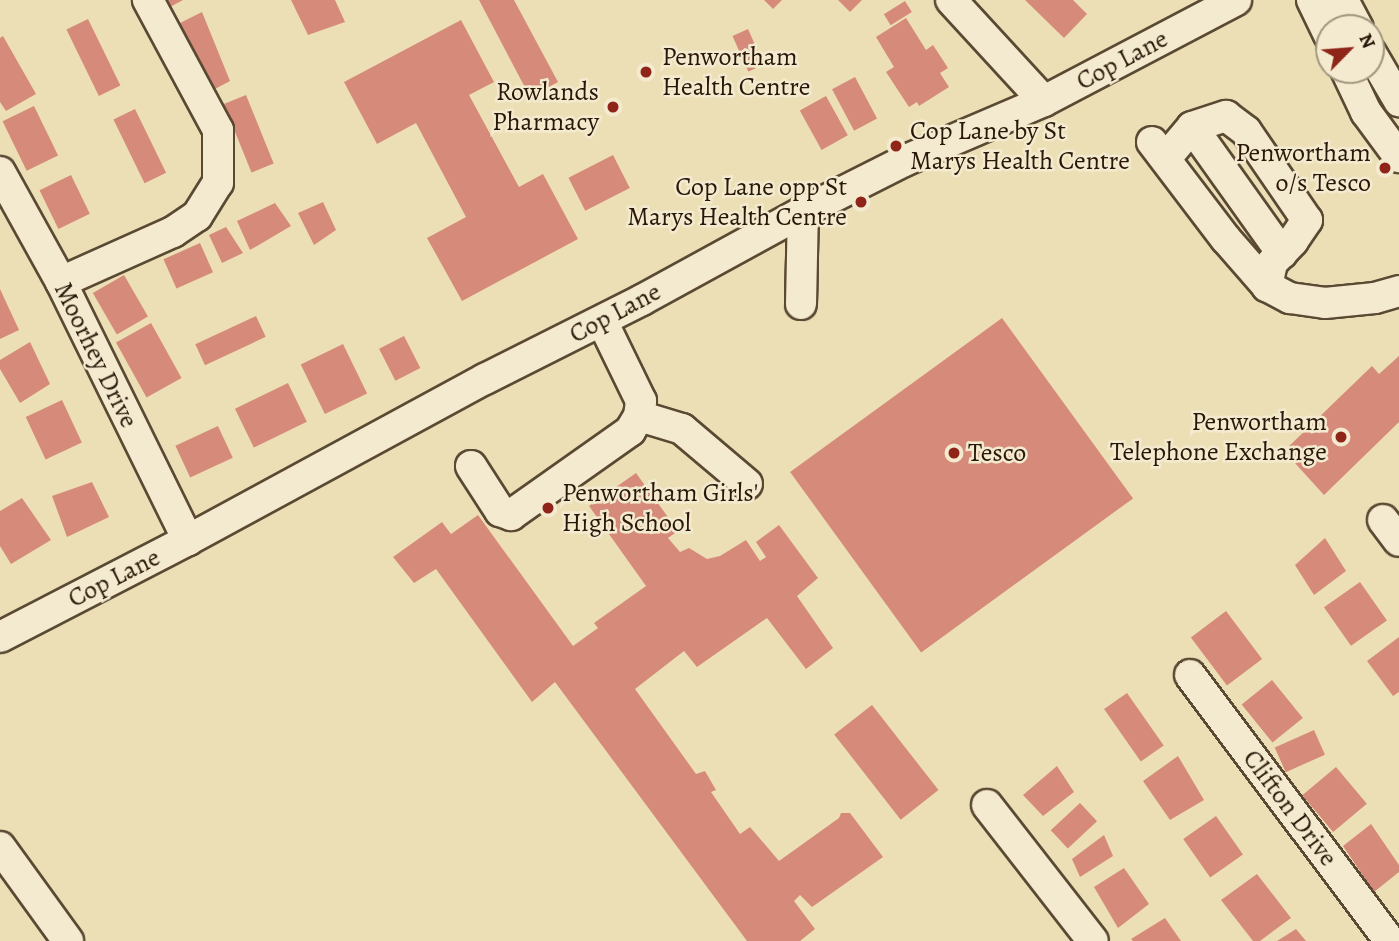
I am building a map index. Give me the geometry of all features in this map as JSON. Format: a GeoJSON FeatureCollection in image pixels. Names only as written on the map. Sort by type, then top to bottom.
{"type":"FeatureCollection","features":[{"type":"Feature","properties":{"kind":"street"},"geometry":{"type":"LineString","coordinates":[[61,282],[173,232],[197,216],[218,183],[218,130],[148,0]]}},
{"type":"Feature","properties":{"kind":"street"},"geometry":{"type":"LineString","coordinates":[[951,0],[1044,101]]}},
{"type":"Feature","properties":{"kind":"street","name":"Cop Lane"},"geometry":{"type":"LineString","coordinates":[[0,637],[188,540],[485,379],[602,321],[803,212],[904,161],[1044,101],[1236,0]]}},
{"type":"Feature","properties":{"kind":"street"},"geometry":{"type":"LineString","coordinates":[[1385,77],[1399,101]]}},
{"type":"Feature","properties":{"kind":"street"},"geometry":{"type":"LineString","coordinates":[[1353,84],[1366,112],[1399,157]]}},
{"type":"Feature","properties":{"kind":"street"},"geometry":{"type":"LineString","coordinates":[[1266,286],[1272,263],[1307,220],[1246,131],[1226,116],[1192,127],[1159,150],[1226,239],[1266,286],[1290,298],[1325,303],[1376,298],[1399,292]]}},
{"type":"Feature","properties":{"kind":"street"},"geometry":{"type":"LineString","coordinates":[[1192,127],[1282,253]]}},
{"type":"Feature","properties":{"kind":"street","name":"Moorhey Drive"},"geometry":{"type":"LineString","coordinates":[[0,172],[61,282],[188,540]]}},
{"type":"Feature","properties":{"kind":"street"},"geometry":{"type":"LineString","coordinates":[[801,304],[803,212]]}},
{"type":"Feature","properties":{"kind":"street"},"geometry":{"type":"LineString","coordinates":[[471,466],[500,511],[511,515],[630,431],[639,416],[641,401],[602,321]]}},
{"type":"Feature","properties":{"kind":"street"},"geometry":{"type":"LineString","coordinates":[[639,416],[682,429],[747,484]]}},
{"type":"Feature","properties":{"kind":"street","name":"Clifton Drive"},"geometry":{"type":"LineString","coordinates":[[1190,675],[1390,941]]}},
{"type":"Feature","properties":{"kind":"street"},"geometry":{"type":"LineString","coordinates":[[987,805],[1093,941]]}},
{"type":"Feature","properties":{"kind":"street"},"geometry":{"type":"LineString","coordinates":[[0,847],[68,941]]}},
{"type":"Feature","properties":{"kind":"building"},"geometry":{"type":"Polygon","coordinates":[[[166,0],[183,0],[170,7],[166,0]]]}},
{"type":"Feature","properties":{"kind":"building"},"geometry":{"type":"Polygon","coordinates":[[[291,0],[335,0],[345,22],[308,35],[291,0]]]}},
{"type":"Feature","properties":{"kind":"building"},"geometry":{"type":"Polygon","coordinates":[[[479,0],[514,0],[558,82],[530,97],[479,0]]]}},
{"type":"Feature","properties":{"kind":"building"},"geometry":{"type":"Polygon","coordinates":[[[764,0],[782,0],[773,9],[764,0]]]}},
{"type":"Feature","properties":{"kind":"building"},"geometry":{"type":"Polygon","coordinates":[[[838,0],[862,0],[850,12],[838,0]]]}},
{"type":"Feature","properties":{"kind":"building"},"geometry":{"type":"Polygon","coordinates":[[[1025,0],[1073,0],[1087,14],[1064,38],[1025,0]]]}},
{"type":"Feature","properties":{"kind":"building"},"geometry":{"type":"Polygon","coordinates":[[[905,1],[912,12],[891,25],[884,14],[905,1]]]}},
{"type":"Feature","properties":{"kind":"building"},"geometry":{"type":"Polygon","coordinates":[[[202,12],[230,81],[213,90],[180,23],[202,12]]]}},
{"type":"Feature","properties":{"kind":"building"},"geometry":{"type":"Polygon","coordinates":[[[906,18],[926,50],[933,45],[948,68],[940,73],[949,87],[919,106],[917,102],[909,107],[886,72],[894,67],[876,37],[906,18]]]}},
{"type":"Feature","properties":{"kind":"building"},"geometry":{"type":"Polygon","coordinates":[[[88,19],[120,86],[99,96],[66,30],[88,19]]]}},
{"type":"Feature","properties":{"kind":"building"},"geometry":{"type":"Polygon","coordinates":[[[461,20],[494,82],[469,95],[519,187],[543,174],[578,239],[462,301],[427,238],[466,217],[416,123],[377,144],[344,82],[461,20]]]}},
{"type":"Feature","properties":{"kind":"building"},"geometry":{"type":"Polygon","coordinates":[[[748,29],[764,65],[748,72],[732,36],[748,29]]]}},
{"type":"Feature","properties":{"kind":"building"},"geometry":{"type":"Polygon","coordinates":[[[3,36],[36,94],[6,111],[0,102],[0,38],[3,36]]]}},
{"type":"Feature","properties":{"kind":"building"},"geometry":{"type":"Polygon","coordinates":[[[855,77],[877,118],[854,131],[832,89],[855,77]]]}},
{"type":"Feature","properties":{"kind":"building"},"geometry":{"type":"Polygon","coordinates":[[[246,95],[274,164],[251,173],[224,104],[246,95]]]}},
{"type":"Feature","properties":{"kind":"building"},"geometry":{"type":"Polygon","coordinates":[[[826,96],[848,135],[822,150],[800,111],[826,96]]]}},
{"type":"Feature","properties":{"kind":"building"},"geometry":{"type":"Polygon","coordinates":[[[34,106],[58,155],[27,171],[3,121],[34,106]]]}},
{"type":"Feature","properties":{"kind":"building"},"geometry":{"type":"Polygon","coordinates":[[[135,109],[166,173],[145,183],[113,120],[135,109]]]}},
{"type":"Feature","properties":{"kind":"building"},"geometry":{"type":"Polygon","coordinates":[[[613,155],[630,188],[585,211],[568,178],[613,155]]]}},
{"type":"Feature","properties":{"kind":"building"},"geometry":{"type":"Polygon","coordinates":[[[71,175],[90,214],[58,229],[40,190],[71,175]]]}},
{"type":"Feature","properties":{"kind":"building"},"geometry":{"type":"Polygon","coordinates":[[[323,202],[336,230],[314,245],[298,213],[323,202]]]}},
{"type":"Feature","properties":{"kind":"building"},"geometry":{"type":"Polygon","coordinates":[[[275,203],[291,226],[250,250],[237,221],[275,203]]]}},
{"type":"Feature","properties":{"kind":"building"},"geometry":{"type":"Polygon","coordinates":[[[226,227],[243,253],[222,263],[209,235],[226,227]]]}},
{"type":"Feature","properties":{"kind":"building"},"geometry":{"type":"Polygon","coordinates":[[[200,243],[213,272],[176,289],[163,259],[200,243]]]}},
{"type":"Feature","properties":{"kind":"building"},"geometry":{"type":"Polygon","coordinates":[[[124,275],[148,317],[117,335],[93,293],[124,275]]]}},
{"type":"Feature","properties":{"kind":"building"},"geometry":{"type":"Polygon","coordinates":[[[0,289],[19,330],[0,339],[0,289]]]}},
{"type":"Feature","properties":{"kind":"building"},"geometry":{"type":"Polygon","coordinates":[[[256,316],[266,337],[205,365],[195,344],[256,316]]]}},
{"type":"Feature","properties":{"kind":"building"},"geometry":{"type":"Polygon","coordinates":[[[1002,318],[1133,498],[921,652],[790,472],[1002,318]]]}},
{"type":"Feature","properties":{"kind":"building"},"geometry":{"type":"Polygon","coordinates":[[[151,323],[182,378],[147,397],[116,342],[151,323]]]}},
{"type":"Feature","properties":{"kind":"building"},"geometry":{"type":"Polygon","coordinates":[[[404,336],[420,368],[395,381],[379,349],[404,336]]]}},
{"type":"Feature","properties":{"kind":"building"},"geometry":{"type":"Polygon","coordinates":[[[30,342],[50,384],[20,403],[0,369],[0,360],[30,342]]]}},
{"type":"Feature","properties":{"kind":"building"},"geometry":{"type":"Polygon","coordinates":[[[343,344],[367,393],[325,414],[301,365],[343,344]]]}},
{"type":"Feature","properties":{"kind":"building","name":"Penwortham Telephone Exchange"},"geometry":{"type":"Polygon","coordinates":[[[1399,356],[1399,422],[1324,495],[1284,451],[1372,366],[1379,374],[1399,356]]]}},
{"type":"Feature","properties":{"kind":"building"},"geometry":{"type":"Polygon","coordinates":[[[288,383],[307,422],[254,448],[235,409],[288,383]]]}},
{"type":"Feature","properties":{"kind":"building"},"geometry":{"type":"Polygon","coordinates":[[[62,400],[82,443],[46,460],[26,417],[62,400]]]}},
{"type":"Feature","properties":{"kind":"building"},"geometry":{"type":"Polygon","coordinates":[[[218,426],[233,458],[190,478],[175,446],[218,426]]]}},
{"type":"Feature","properties":{"kind":"building"},"geometry":{"type":"Polygon","coordinates":[[[636,473],[678,531],[668,538],[680,552],[689,548],[707,559],[720,556],[746,540],[760,561],[766,557],[756,542],[779,525],[818,578],[797,596],[833,648],[806,669],[767,618],[697,667],[684,651],[635,689],[696,774],[705,771],[716,790],[711,792],[740,834],[750,827],[779,861],[839,818],[841,813],[850,813],[883,857],[812,907],[800,895],[794,901],[815,929],[800,941],[747,941],[555,682],[532,702],[436,569],[414,583],[393,557],[442,522],[451,534],[478,515],[573,646],[598,628],[594,623],[646,586],[589,506],[636,473]]]}},
{"type":"Feature","properties":{"kind":"building"},"geometry":{"type":"Polygon","coordinates":[[[92,482],[109,517],[67,537],[52,496],[92,482]]]}},
{"type":"Feature","properties":{"kind":"building"},"geometry":{"type":"Polygon","coordinates":[[[22,498],[51,540],[11,564],[0,546],[0,511],[22,498]]]}},
{"type":"Feature","properties":{"kind":"building"},"geometry":{"type":"Polygon","coordinates":[[[1325,538],[1346,571],[1314,595],[1295,565],[1325,538]]]}},
{"type":"Feature","properties":{"kind":"building"},"geometry":{"type":"Polygon","coordinates":[[[1360,582],[1387,621],[1351,646],[1324,607],[1360,582]]]}},
{"type":"Feature","properties":{"kind":"building"},"geometry":{"type":"Polygon","coordinates":[[[1226,611],[1262,659],[1227,685],[1191,637],[1226,611]]]}},
{"type":"Feature","properties":{"kind":"building"},"geometry":{"type":"Polygon","coordinates":[[[1399,637],[1399,692],[1393,696],[1367,661],[1399,637]]]}},
{"type":"Feature","properties":{"kind":"building"},"geometry":{"type":"Polygon","coordinates":[[[1272,680],[1303,718],[1273,743],[1242,705],[1272,680]]]}},
{"type":"Feature","properties":{"kind":"building"},"geometry":{"type":"Polygon","coordinates":[[[1127,693],[1164,745],[1141,761],[1104,709],[1127,693]]]}},
{"type":"Feature","properties":{"kind":"building"},"geometry":{"type":"Polygon","coordinates":[[[872,705],[938,790],[901,820],[834,735],[872,705]]]}},
{"type":"Feature","properties":{"kind":"building"},"geometry":{"type":"Polygon","coordinates":[[[1314,730],[1325,755],[1286,772],[1275,747],[1314,730]]]}},
{"type":"Feature","properties":{"kind":"building"},"geometry":{"type":"Polygon","coordinates":[[[1178,756],[1204,800],[1170,820],[1143,781],[1178,756]]]}},
{"type":"Feature","properties":{"kind":"building"},"geometry":{"type":"Polygon","coordinates":[[[1057,766],[1074,792],[1043,816],[1023,795],[1057,766]]]}},
{"type":"Feature","properties":{"kind":"building"},"geometry":{"type":"Polygon","coordinates":[[[1336,767],[1367,804],[1333,832],[1302,795],[1336,767]]]}},
{"type":"Feature","properties":{"kind":"building"},"geometry":{"type":"Polygon","coordinates":[[[1080,803],[1097,821],[1068,849],[1051,830],[1080,803]]]}},
{"type":"Feature","properties":{"kind":"building"},"geometry":{"type":"Polygon","coordinates":[[[1216,816],[1243,855],[1210,877],[1183,839],[1216,816]]]}},
{"type":"Feature","properties":{"kind":"building"},"geometry":{"type":"Polygon","coordinates":[[[1371,824],[1399,865],[1399,872],[1374,892],[1343,846],[1371,824]]]}},
{"type":"Feature","properties":{"kind":"building"},"geometry":{"type":"Polygon","coordinates":[[[1104,835],[1113,856],[1080,877],[1072,859],[1104,835]]]}},
{"type":"Feature","properties":{"kind":"building"},"geometry":{"type":"Polygon","coordinates":[[[1124,868],[1149,904],[1118,928],[1094,887],[1124,868]]]}},
{"type":"Feature","properties":{"kind":"building"},"geometry":{"type":"Polygon","coordinates":[[[1257,874],[1291,918],[1260,941],[1253,941],[1221,900],[1257,874]]]}},
{"type":"Feature","properties":{"kind":"building"},"geometry":{"type":"Polygon","coordinates":[[[1165,918],[1181,941],[1131,939],[1165,918]]]}},
{"type":"Feature","properties":{"kind":"building"},"geometry":{"type":"Polygon","coordinates":[[[1296,929],[1306,941],[1277,941],[1296,929]]]}},
{"type":"Feature","properties":{"kind":"place","name":"Penwortham Health Centre"},"geometry":{"type":"Point","coordinates":[646,72]}},
{"type":"Feature","properties":{"kind":"place","name":"Rowlands Pharmacy"},"geometry":{"type":"Point","coordinates":[613,107]}},
{"type":"Feature","properties":{"kind":"place","name":"Cop Lane by St Marys Health Centre"},"geometry":{"type":"Point","coordinates":[896,146]}},
{"type":"Feature","properties":{"kind":"place","name":"Penwortham o/s Tesco"},"geometry":{"type":"Point","coordinates":[1385,168]}},
{"type":"Feature","properties":{"kind":"place","name":"Cop Lane opp St Marys Health Centre"},"geometry":{"type":"Point","coordinates":[861,202]}},
{"type":"Feature","properties":{"kind":"place","name":"Penwortham Telephone Exchange"},"geometry":{"type":"Point","coordinates":[1341,437]}},
{"type":"Feature","properties":{"kind":"place","name":"Tesco"},"geometry":{"type":"Point","coordinates":[954,453]}},
{"type":"Feature","properties":{"kind":"place","name":"Penwortham Girls' High School"},"geometry":{"type":"Point","coordinates":[548,508]}}]}
